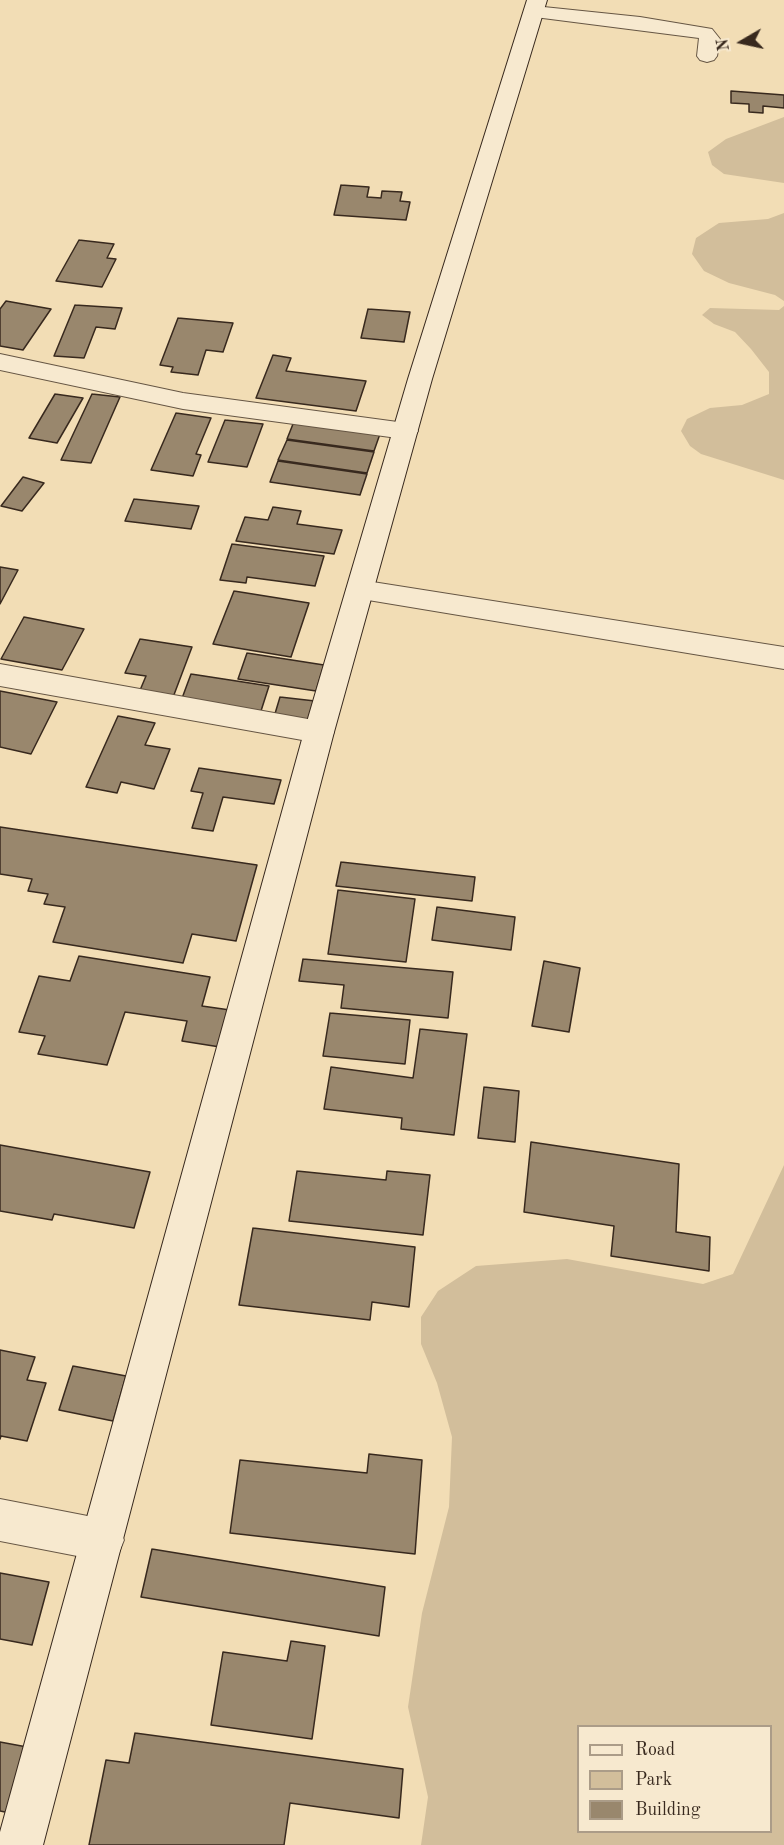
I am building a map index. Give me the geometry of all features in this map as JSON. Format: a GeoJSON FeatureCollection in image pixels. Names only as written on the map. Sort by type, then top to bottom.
{"type":"FeatureCollection","features":[{"type":"Feature","properties":{"kind":"street"},"geometry":{"type":"LineString","coordinates":[[20,1845],[320,732],[405,431],[536,6],[705,33],[710,39],[707,56]]}},
{"type":"Feature","properties":{"kind":"street"},"geometry":{"type":"LineString","coordinates":[[0,362],[183,401],[405,431]]}},
{"type":"Feature","properties":{"kind":"street"},"geometry":{"type":"LineString","coordinates":[[360,590],[784,657]]}},
{"type":"Feature","properties":{"kind":"street"},"geometry":{"type":"LineString","coordinates":[[0,675],[320,732]]}},
{"type":"Feature","properties":{"kind":"street"},"geometry":{"type":"LineString","coordinates":[[0,1520],[103,1540]]}},
{"type":"Feature","properties":{"kind":"green space"},"geometry":{"type":"Polygon","coordinates":[[[784,117],[784,183],[724,174],[712,165],[708,152],[726,139],[784,117]]]}},
{"type":"Feature","properties":{"kind":"green space"},"geometry":{"type":"Polygon","coordinates":[[[784,213],[784,301],[775,295],[729,283],[704,271],[692,254],[696,238],[719,223],[768,219],[784,213]]]}},
{"type":"Feature","properties":{"kind":"green space"},"geometry":{"type":"Polygon","coordinates":[[[784,306],[784,480],[701,454],[690,446],[681,431],[687,419],[710,408],[742,405],[769,394],[769,372],[751,349],[735,332],[714,324],[702,315],[710,308],[779,310],[784,306]]]}},
{"type":"Feature","properties":{"kind":"green space"},"geometry":{"type":"Polygon","coordinates":[[[784,1165],[784,1845],[421,1845],[428,1797],[408,1707],[422,1613],[449,1507],[452,1437],[437,1383],[421,1344],[421,1317],[438,1291],[476,1266],[567,1259],[703,1284],[733,1274],[784,1165]]]}},
{"type":"Feature","properties":{"kind":"building"},"geometry":{"type":"Polygon","coordinates":[[[731,91],[784,95],[784,108],[763,106],[763,113],[749,112],[749,104],[731,103],[731,91]]]}},
{"type":"Feature","properties":{"kind":"building"},"geometry":{"type":"Polygon","coordinates":[[[341,185],[369,187],[367,197],[381,198],[382,191],[402,192],[400,201],[410,202],[406,220],[334,215],[341,185]]]}},
{"type":"Feature","properties":{"kind":"building"},"geometry":{"type":"Polygon","coordinates":[[[79,240],[114,244],[107,258],[116,259],[102,287],[56,281],[79,240]]]}},
{"type":"Feature","properties":{"kind":"building"},"geometry":{"type":"Polygon","coordinates":[[[6,301],[51,309],[23,350],[0,346],[0,309],[6,301]]]}},
{"type":"Feature","properties":{"kind":"building"},"geometry":{"type":"Polygon","coordinates":[[[75,305],[122,308],[115,329],[96,327],[84,358],[54,356],[75,305]]]}},
{"type":"Feature","properties":{"kind":"building"},"geometry":{"type":"Polygon","coordinates":[[[368,309],[410,312],[404,342],[361,338],[368,309]]]}},
{"type":"Feature","properties":{"kind":"building"},"geometry":{"type":"Polygon","coordinates":[[[178,318],[233,323],[223,352],[206,350],[198,375],[171,372],[173,367],[160,365],[178,318]]]}},
{"type":"Feature","properties":{"kind":"building"},"geometry":{"type":"Polygon","coordinates":[[[273,355],[291,358],[286,371],[366,381],[356,411],[256,398],[273,355]]]}},
{"type":"Feature","properties":{"kind":"building"},"geometry":{"type":"Polygon","coordinates":[[[55,394],[83,398],[57,443],[29,438],[55,394]]]}},
{"type":"Feature","properties":{"kind":"building"},"geometry":{"type":"Polygon","coordinates":[[[92,394],[120,397],[91,463],[61,460],[92,394]]]}},
{"type":"Feature","properties":{"kind":"building"},"geometry":{"type":"Polygon","coordinates":[[[176,413],[211,418],[196,454],[201,455],[193,476],[151,470],[176,413]]]}},
{"type":"Feature","properties":{"kind":"building"},"geometry":{"type":"Polygon","coordinates":[[[295,419],[381,431],[374,451],[287,439],[295,419]]]}},
{"type":"Feature","properties":{"kind":"building"},"geometry":{"type":"Polygon","coordinates":[[[225,420],[263,424],[247,467],[208,462],[225,420]]]}},
{"type":"Feature","properties":{"kind":"building"},"geometry":{"type":"Polygon","coordinates":[[[287,440],[374,452],[367,473],[278,460],[287,440]]]}},
{"type":"Feature","properties":{"kind":"building"},"geometry":{"type":"Polygon","coordinates":[[[278,461],[367,474],[360,495],[270,482],[278,461]]]}},
{"type":"Feature","properties":{"kind":"building"},"geometry":{"type":"Polygon","coordinates":[[[23,477],[44,483],[22,511],[1,506],[23,477]]]}},
{"type":"Feature","properties":{"kind":"building"},"geometry":{"type":"Polygon","coordinates":[[[134,499],[199,506],[191,529],[125,521],[134,499]]]}},
{"type":"Feature","properties":{"kind":"building"},"geometry":{"type":"Polygon","coordinates":[[[273,507],[301,511],[297,524],[342,530],[334,554],[236,541],[245,517],[268,520],[273,507]]]}},
{"type":"Feature","properties":{"kind":"building"},"geometry":{"type":"Polygon","coordinates":[[[232,544],[324,556],[315,586],[247,577],[246,583],[220,580],[232,544]]]}},
{"type":"Feature","properties":{"kind":"building"},"geometry":{"type":"Polygon","coordinates":[[[0,567],[18,570],[0,604],[0,567]]]}},
{"type":"Feature","properties":{"kind":"building"},"geometry":{"type":"Polygon","coordinates":[[[234,591],[309,603],[291,657],[213,644],[234,591]]]}},
{"type":"Feature","properties":{"kind":"building"},"geometry":{"type":"Polygon","coordinates":[[[24,617],[84,629],[62,670],[1,659],[24,617]]]}},
{"type":"Feature","properties":{"kind":"building"},"geometry":{"type":"Polygon","coordinates":[[[140,639],[192,647],[172,700],[138,695],[146,676],[125,673],[140,639]]]}},
{"type":"Feature","properties":{"kind":"building"},"geometry":{"type":"Polygon","coordinates":[[[247,653],[324,665],[316,691],[238,679],[247,653]]]}},
{"type":"Feature","properties":{"kind":"building"},"geometry":{"type":"Polygon","coordinates":[[[191,674],[269,686],[260,714],[181,701],[191,674]]]}},
{"type":"Feature","properties":{"kind":"building"},"geometry":{"type":"Polygon","coordinates":[[[0,691],[57,702],[31,754],[0,747],[0,691]]]}},
{"type":"Feature","properties":{"kind":"building"},"geometry":{"type":"Polygon","coordinates":[[[280,697],[315,701],[310,721],[274,717],[280,697]]]}},
{"type":"Feature","properties":{"kind":"building"},"geometry":{"type":"Polygon","coordinates":[[[118,716],[155,723],[145,745],[170,749],[154,789],[121,782],[117,793],[86,787],[118,716]]]}},
{"type":"Feature","properties":{"kind":"building"},"geometry":{"type":"Polygon","coordinates":[[[199,768],[281,780],[274,804],[223,797],[213,831],[192,828],[203,793],[191,791],[199,768]]]}},
{"type":"Feature","properties":{"kind":"building"},"geometry":{"type":"Polygon","coordinates":[[[0,827],[257,865],[236,941],[192,934],[183,963],[53,942],[65,907],[44,904],[48,894],[28,891],[32,879],[0,874],[0,827]]]}},
{"type":"Feature","properties":{"kind":"building"},"geometry":{"type":"Polygon","coordinates":[[[341,862],[475,877],[472,901],[336,886],[341,862]]]}},
{"type":"Feature","properties":{"kind":"building"},"geometry":{"type":"Polygon","coordinates":[[[338,890],[415,899],[406,962],[328,954],[338,890]]]}},
{"type":"Feature","properties":{"kind":"building"},"geometry":{"type":"Polygon","coordinates":[[[437,907],[515,917],[511,950],[432,940],[437,907]]]}},
{"type":"Feature","properties":{"kind":"building"},"geometry":{"type":"Polygon","coordinates":[[[79,956],[210,977],[202,1006],[230,1010],[220,1047],[182,1041],[187,1021],[125,1012],[107,1065],[38,1054],[45,1036],[19,1032],[39,976],[70,981],[79,956]]]}},
{"type":"Feature","properties":{"kind":"building"},"geometry":{"type":"Polygon","coordinates":[[[303,959],[453,972],[448,1018],[341,1008],[344,985],[299,981],[303,959]]]}},
{"type":"Feature","properties":{"kind":"building"},"geometry":{"type":"Polygon","coordinates":[[[544,961],[580,968],[569,1032],[532,1026],[544,961]]]}},
{"type":"Feature","properties":{"kind":"building"},"geometry":{"type":"Polygon","coordinates":[[[330,1013],[410,1020],[405,1064],[323,1056],[330,1013]]]}},
{"type":"Feature","properties":{"kind":"building"},"geometry":{"type":"Polygon","coordinates":[[[420,1029],[467,1034],[454,1135],[401,1129],[402,1118],[324,1109],[331,1067],[413,1078],[420,1029]]]}},
{"type":"Feature","properties":{"kind":"building"},"geometry":{"type":"Polygon","coordinates":[[[484,1087],[519,1091],[515,1142],[478,1138],[484,1087]]]}},
{"type":"Feature","properties":{"kind":"building"},"geometry":{"type":"Polygon","coordinates":[[[531,1142],[679,1164],[676,1232],[710,1237],[709,1271],[611,1256],[614,1226],[524,1212],[531,1142]]]}},
{"type":"Feature","properties":{"kind":"building"},"geometry":{"type":"Polygon","coordinates":[[[0,1145],[150,1172],[134,1228],[54,1214],[52,1220],[0,1211],[0,1145]]]}},
{"type":"Feature","properties":{"kind":"building"},"geometry":{"type":"Polygon","coordinates":[[[297,1171],[386,1180],[387,1171],[430,1175],[423,1235],[289,1221],[297,1171]]]}},
{"type":"Feature","properties":{"kind":"building"},"geometry":{"type":"Polygon","coordinates":[[[253,1228],[415,1247],[409,1307],[372,1302],[370,1320],[239,1305],[253,1228]]]}},
{"type":"Feature","properties":{"kind":"building"},"geometry":{"type":"Polygon","coordinates":[[[0,1350],[35,1357],[27,1380],[46,1383],[27,1441],[1,1436],[0,1439],[0,1350]]]}},
{"type":"Feature","properties":{"kind":"building"},"geometry":{"type":"Polygon","coordinates":[[[73,1366],[126,1376],[113,1421],[59,1410],[73,1366]]]}},
{"type":"Feature","properties":{"kind":"building"},"geometry":{"type":"Polygon","coordinates":[[[369,1454],[422,1460],[415,1554],[230,1533],[240,1460],[367,1473],[369,1454]]]}},
{"type":"Feature","properties":{"kind":"building"},"geometry":{"type":"Polygon","coordinates":[[[152,1549],[385,1587],[379,1636],[141,1597],[152,1549]]]}},
{"type":"Feature","properties":{"kind":"building"},"geometry":{"type":"Polygon","coordinates":[[[0,1573],[49,1582],[32,1645],[0,1639],[0,1573]]]}},
{"type":"Feature","properties":{"kind":"building"},"geometry":{"type":"Polygon","coordinates":[[[291,1641],[325,1646],[312,1739],[211,1725],[223,1652],[287,1661],[291,1641]]]}},
{"type":"Feature","properties":{"kind":"building"},"geometry":{"type":"Polygon","coordinates":[[[135,1733],[403,1769],[399,1818],[290,1803],[284,1845],[89,1845],[106,1760],[129,1763],[135,1733]]]}},
{"type":"Feature","properties":{"kind":"building"},"geometry":{"type":"Polygon","coordinates":[[[0,1742],[27,1747],[10,1813],[0,1811],[0,1742]]]}}]}
